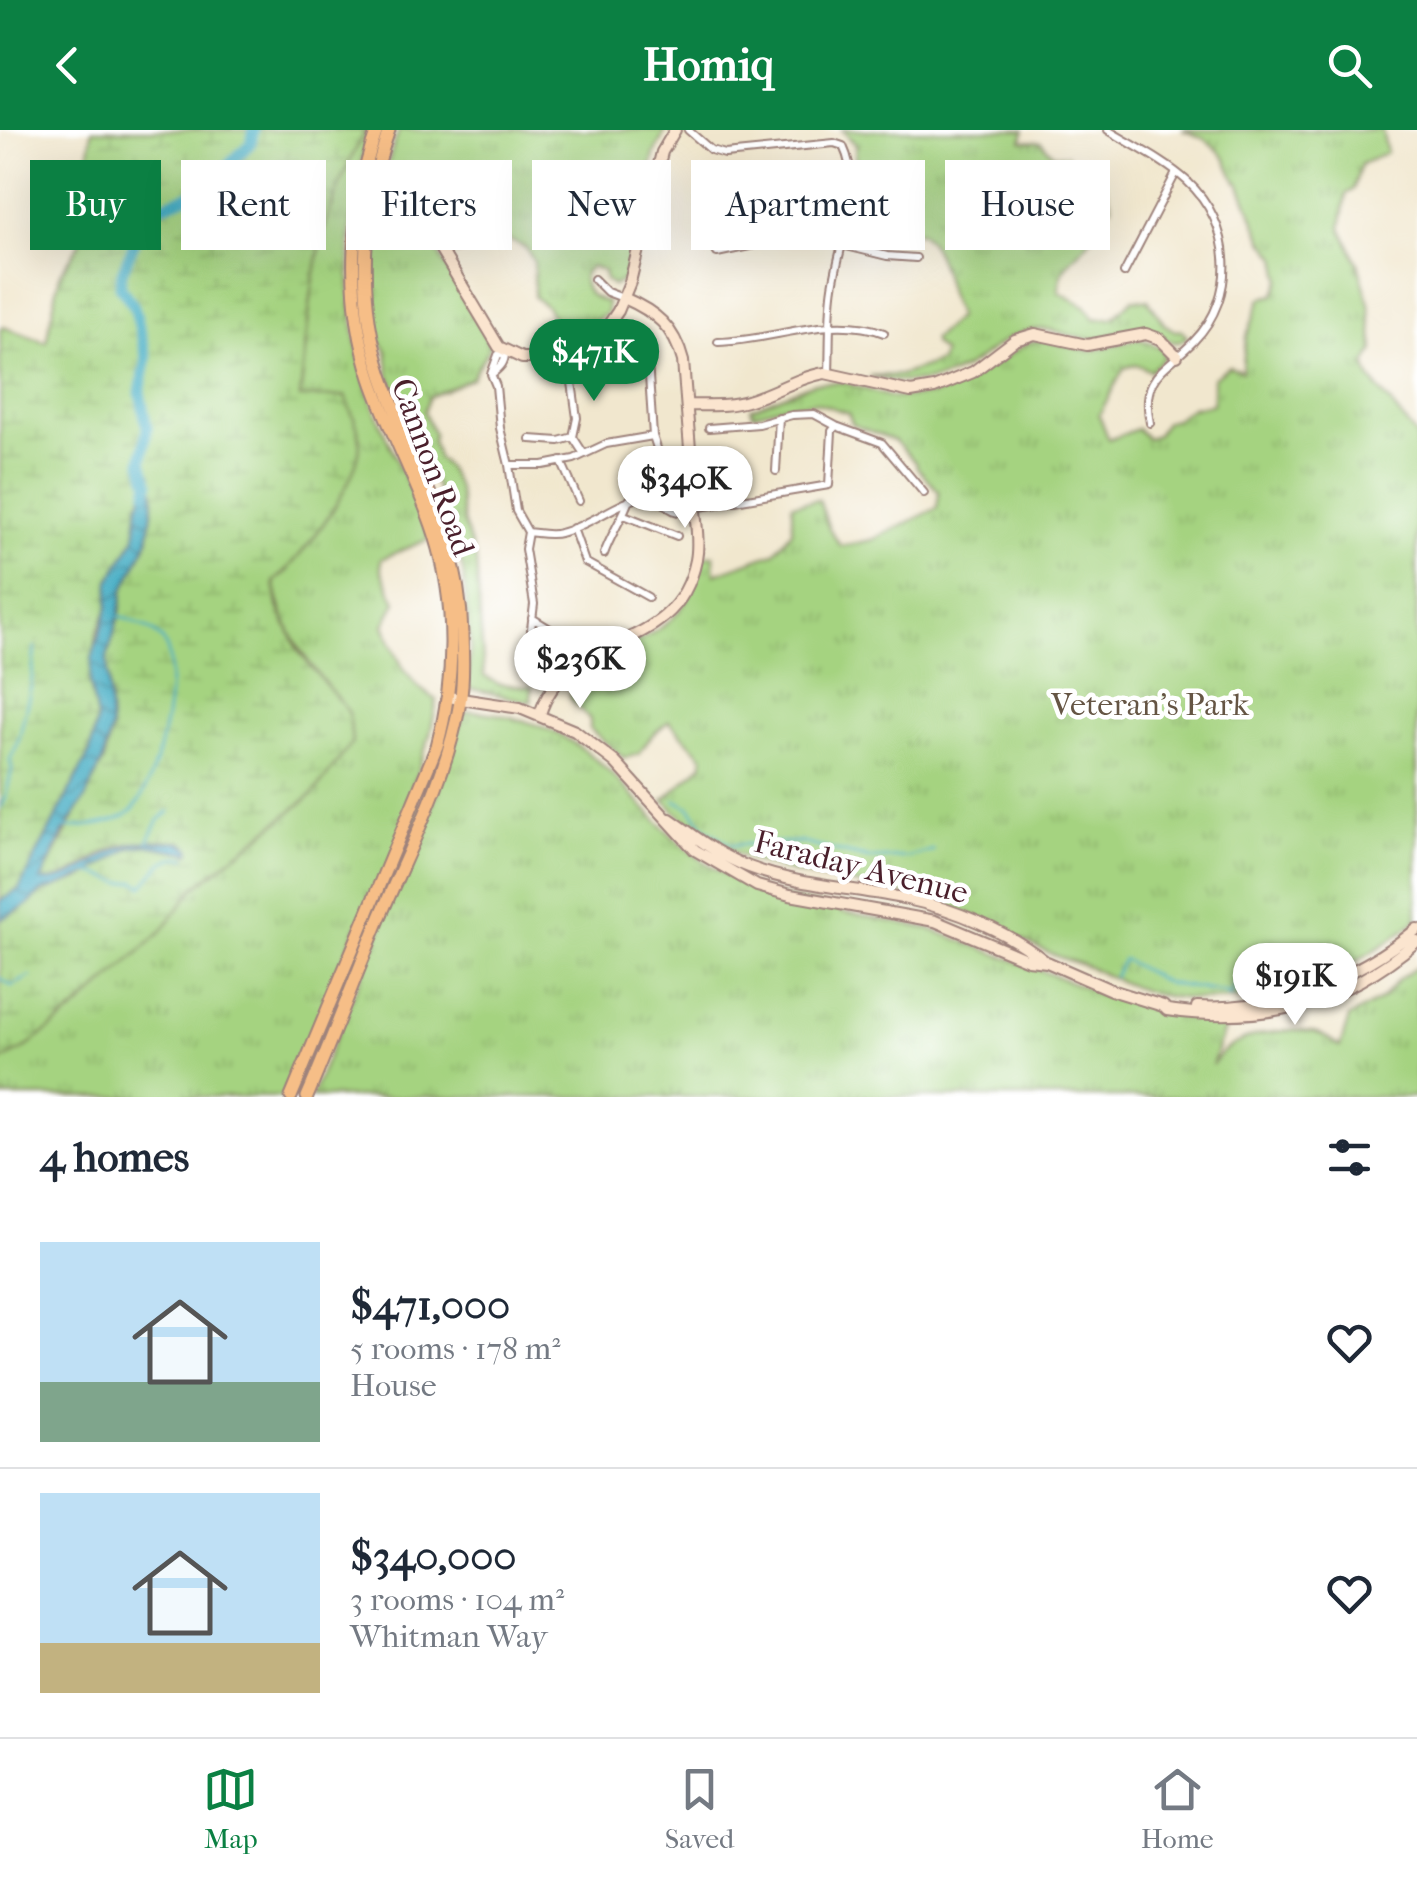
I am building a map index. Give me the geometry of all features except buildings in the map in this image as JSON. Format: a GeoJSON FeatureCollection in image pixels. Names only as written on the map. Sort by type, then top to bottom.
{"type":"FeatureCollection","features":[{"type":"Feature","properties":{"kind":"main road","name":"Cannon Road"},"geometry":{"type":"LineString","coordinates":[[372,160],[377,130]]}},
{"type":"Feature","properties":{"kind":"main road","name":"Cannon Road"},"geometry":{"type":"LineString","coordinates":[[379,160],[389,130]]}},
{"type":"Feature","properties":{"kind":"main road","name":"Cannon Road"},"geometry":{"type":"LineString","coordinates":[[291,1097],[450,750],[458,699],[462,631],[455,570],[446,530],[382,374],[370,325],[365,250]]}},
{"type":"Feature","properties":{"kind":"main road","name":"Cannon Road"},"geometry":{"type":"LineString","coordinates":[[307,1097],[372,919]]}},
{"type":"Feature","properties":{"kind":"street"},"geometry":{"type":"LineString","coordinates":[[442,250],[486,328],[506,350],[522,358],[548,358],[576,347],[607,327],[624,298],[662,152],[674,130]]}},
{"type":"Feature","properties":{"kind":"street"},"geometry":{"type":"LineString","coordinates":[[688,130],[711,150],[725,154],[834,143],[843,146],[848,160]]}},
{"type":"Feature","properties":{"kind":"street"},"geometry":{"type":"LineString","coordinates":[[1108,130],[1176,173],[1202,197],[1218,225],[1225,277],[1218,304],[1205,327],[1148,388],[1150,423]]}},
{"type":"Feature","properties":{"kind":"street"},"geometry":{"type":"LineString","coordinates":[[1124,273],[1176,173]]}},
{"type":"Feature","properties":{"kind":"street"},"geometry":{"type":"LineString","coordinates":[[829,374],[839,250]]}},
{"type":"Feature","properties":{"kind":"street"},"geometry":{"type":"LineString","coordinates":[[864,250],[916,258]]}},
{"type":"Feature","properties":{"kind":"street"},"geometry":{"type":"LineString","coordinates":[[540,714],[552,688],[566,671],[661,621],[680,599],[696,559],[684,361],[673,332],[654,313],[607,292],[594,279]]}},
{"type":"Feature","properties":{"kind":"street"},"geometry":{"type":"LineString","coordinates":[[718,342],[752,342],[802,326],[870,328],[884,334]]}},
{"type":"Feature","properties":{"kind":"street"},"geometry":{"type":"LineString","coordinates":[[686,405],[748,401],[812,375],[829,374],[912,392],[934,388],[973,372],[1015,340],[1035,334],[1087,345],[1146,334],[1178,356]]}},
{"type":"Feature","properties":{"kind":"street"},"geometry":{"type":"LineString","coordinates":[[599,353],[634,338],[644,350],[653,436],[664,470],[658,494],[664,506],[672,510],[686,512],[829,485],[832,431],[836,426]]}},
{"type":"Feature","properties":{"kind":"street"},"geometry":{"type":"LineString","coordinates":[[506,350],[501,368],[491,374],[516,512],[528,532],[525,549],[534,604],[532,618],[531,629],[535,668],[565,638],[532,618]]}},
{"type":"Feature","properties":{"kind":"street"},"geometry":{"type":"LineString","coordinates":[[570,368],[578,418],[573,438],[584,454]]}},
{"type":"Feature","properties":{"kind":"street"},"geometry":{"type":"LineString","coordinates":[[708,428],[814,414],[882,443],[924,493]]}},
{"type":"Feature","properties":{"kind":"street"},"geometry":{"type":"LineString","coordinates":[[776,471],[779,418]]}},
{"type":"Feature","properties":{"kind":"street"},"geometry":{"type":"LineString","coordinates":[[509,466],[561,461],[606,444],[653,436]]}},
{"type":"Feature","properties":{"kind":"street"},"geometry":{"type":"LineString","coordinates":[[530,439],[573,438]]}},
{"type":"Feature","properties":{"kind":"street"},"geometry":{"type":"LineString","coordinates":[[561,461],[579,501]]}},
{"type":"Feature","properties":{"kind":"street"},"geometry":{"type":"LineString","coordinates":[[528,532],[550,535],[573,528],[630,499],[658,494]]}},
{"type":"Feature","properties":{"kind":"street"},"geometry":{"type":"LineString","coordinates":[[604,554],[630,499]]}},
{"type":"Feature","properties":{"kind":"street"},"geometry":{"type":"LineString","coordinates":[[624,515],[677,536]]}},
{"type":"Feature","properties":{"kind":"street"},"geometry":{"type":"LineString","coordinates":[[573,528],[585,562],[648,597]]}},
{"type":"Feature","properties":{"kind":"street","name":"Faraday Avenue"},"geometry":{"type":"LineString","coordinates":[[458,699],[520,708],[575,731],[601,749],[695,850],[757,886],[935,921],[1028,960],[1047,962],[1111,990],[1163,1006],[1231,1006],[1287,996],[1362,966],[1417,929]]}},
{"type":"Feature","properties":{"kind":"street","name":"Faraday Avenue"},"geometry":{"type":"LineString","coordinates":[[1163,1006],[1167,1010],[1214,1015],[1293,1008],[1371,976],[1417,941]]}},
{"type":"Feature","properties":{"kind":"green space"},"geometry":{"type":"Polygon","coordinates":[[[92,130],[366,130],[350,160],[346,160],[326,225],[326,160],[181,160],[181,250],[320,250],[300,398],[345,396],[360,436],[358,457],[328,517],[274,582],[278,607],[299,652],[349,713],[352,743],[313,794],[194,888],[160,933],[80,1006],[24,1049],[0,1061],[0,920],[28,905],[40,893],[84,877],[130,848],[146,845],[189,853],[182,842],[133,843],[113,848],[66,875],[40,882],[104,760],[111,729],[107,658],[123,591],[148,541],[154,497],[151,475],[139,504],[136,538],[110,580],[108,608],[97,633],[90,683],[97,719],[90,752],[19,889],[0,901],[0,329],[46,342],[60,274],[75,250],[161,250],[161,160],[90,160],[92,130]]]}},
{"type":"Feature","properties":{"kind":"green space"},"geometry":{"type":"Polygon","coordinates":[[[366,130],[370,130],[362,160],[349,160],[366,130]]]}},
{"type":"Feature","properties":{"kind":"green space"},"geometry":{"type":"Polygon","coordinates":[[[399,130],[666,130],[653,160],[532,160],[532,250],[632,250],[625,279],[613,286],[605,280],[604,271],[591,266],[583,275],[589,294],[607,302],[607,313],[572,335],[560,332],[546,306],[534,297],[534,262],[526,248],[512,242],[512,160],[389,160],[399,130]]]}},
{"type":"Feature","properties":{"kind":"green space"},"geometry":{"type":"Polygon","coordinates":[[[842,130],[1024,130],[1022,141],[1041,142],[1054,155],[1067,155],[1070,160],[945,160],[945,250],[1080,250],[1065,267],[1059,292],[1085,306],[1095,319],[1113,318],[1133,299],[1148,300],[1164,324],[1181,330],[1187,337],[1172,342],[1139,328],[1094,339],[1033,330],[1011,337],[966,367],[940,378],[899,382],[870,376],[900,375],[940,362],[943,353],[933,339],[958,317],[939,260],[925,237],[925,160],[855,160],[856,145],[842,130]]]}},
{"type":"Feature","properties":{"kind":"green space","name":"Veteran's Park"},"geometry":{"type":"Polygon","coordinates":[[[1182,130],[1382,130],[1387,153],[1361,164],[1353,190],[1346,194],[1341,228],[1358,263],[1369,303],[1374,350],[1366,365],[1368,375],[1417,437],[1417,920],[1389,941],[1327,975],[1294,987],[1226,1000],[1146,991],[1052,954],[944,904],[787,871],[725,848],[664,800],[703,764],[703,757],[669,721],[652,735],[639,754],[624,758],[590,729],[590,720],[569,696],[578,671],[671,620],[695,584],[703,557],[714,555],[715,574],[774,553],[792,531],[792,504],[819,500],[829,529],[841,546],[872,540],[937,508],[939,492],[917,464],[894,440],[853,425],[848,413],[815,402],[753,414],[751,408],[814,383],[843,382],[893,398],[934,395],[966,383],[1029,342],[1043,340],[1090,351],[1137,339],[1163,350],[1164,358],[1150,371],[1136,364],[1124,368],[1099,415],[1109,440],[1137,429],[1147,438],[1157,435],[1165,422],[1191,408],[1213,404],[1213,378],[1229,366],[1242,371],[1246,338],[1261,298],[1274,295],[1281,279],[1277,257],[1263,240],[1226,160],[1204,138],[1182,130]]]}},
{"type":"Feature","properties":{"kind":"green space"},"geometry":{"type":"Polygon","coordinates":[[[346,165],[346,250],[349,250],[351,302],[363,371],[429,539],[381,559],[381,570],[396,602],[384,625],[410,677],[437,700],[430,735],[408,800],[431,809],[464,712],[491,713],[548,729],[596,760],[675,839],[732,878],[786,897],[843,909],[841,912],[930,929],[1103,994],[1227,1021],[1212,1065],[1231,1046],[1272,1032],[1316,1033],[1340,1047],[1349,1017],[1382,999],[1398,980],[1417,967],[1417,1097],[311,1097],[383,924],[362,915],[285,1097],[0,1097],[0,1061],[24,1049],[160,933],[194,888],[313,794],[349,713],[292,636],[274,581],[288,570],[315,258],[318,250],[326,250],[326,224],[346,165]]]}},
{"type":"Feature","properties":{"kind":"green space"},"geometry":{"type":"Polygon","coordinates":[[[374,250],[437,250],[490,345],[472,378],[429,397],[424,412],[434,434],[432,441],[438,459],[458,488],[463,521],[476,560],[484,676],[499,684],[532,687],[531,702],[467,688],[470,647],[463,572],[455,536],[389,374],[387,351],[379,340],[374,308],[374,250]]]}},
{"type":"Feature","properties":{"kind":"water"},"geometry":{"type":"Polygon","coordinates":[[[151,473],[154,497],[148,541],[123,591],[107,658],[111,729],[103,760],[41,881],[72,875],[111,852],[142,842],[178,842],[188,847],[190,853],[146,845],[130,848],[85,876],[40,893],[28,905],[0,920],[0,901],[19,889],[90,752],[97,719],[90,683],[92,658],[108,608],[110,580],[135,538],[139,504],[151,473]]]}},
{"type":"Feature","properties":{"kind":"waterway"},"geometry":{"type":"LineString","coordinates":[[147,492],[149,483],[142,462],[147,428],[140,392],[147,358],[134,306],[120,287],[122,272],[148,211],[203,190],[251,143],[254,130]]}},
{"type":"Feature","properties":{"kind":"waterway"},"geometry":{"type":"LineString","coordinates":[[63,828],[107,823],[130,812],[140,800],[157,757],[168,704],[169,658],[165,644],[156,634],[119,616]]}},
{"type":"Feature","properties":{"kind":"waterway"},"geometry":{"type":"LineString","coordinates":[[0,809],[31,686],[35,647]]}},
{"type":"Feature","properties":{"kind":"waterway"},"geometry":{"type":"LineString","coordinates":[[675,800],[689,807],[706,829],[732,845],[799,842],[870,859],[909,857],[934,850]]}},
{"type":"Feature","properties":{"kind":"waterway"},"geometry":{"type":"LineString","coordinates":[[148,841],[159,820],[170,811]]}},
{"type":"Feature","properties":{"kind":"waterway"},"geometry":{"type":"LineString","coordinates":[[90,872],[143,886],[166,861],[186,858]]}},
{"type":"Feature","properties":{"kind":"waterway"},"geometry":{"type":"LineString","coordinates":[[1114,977],[1123,959],[1166,983],[1230,997],[1233,988],[1247,976],[1296,969]]}},
{"type":"Feature","properties":{"kind":"waterway"},"geometry":{"type":"LineString","coordinates":[[0,978],[12,986],[31,976]]}}]}
